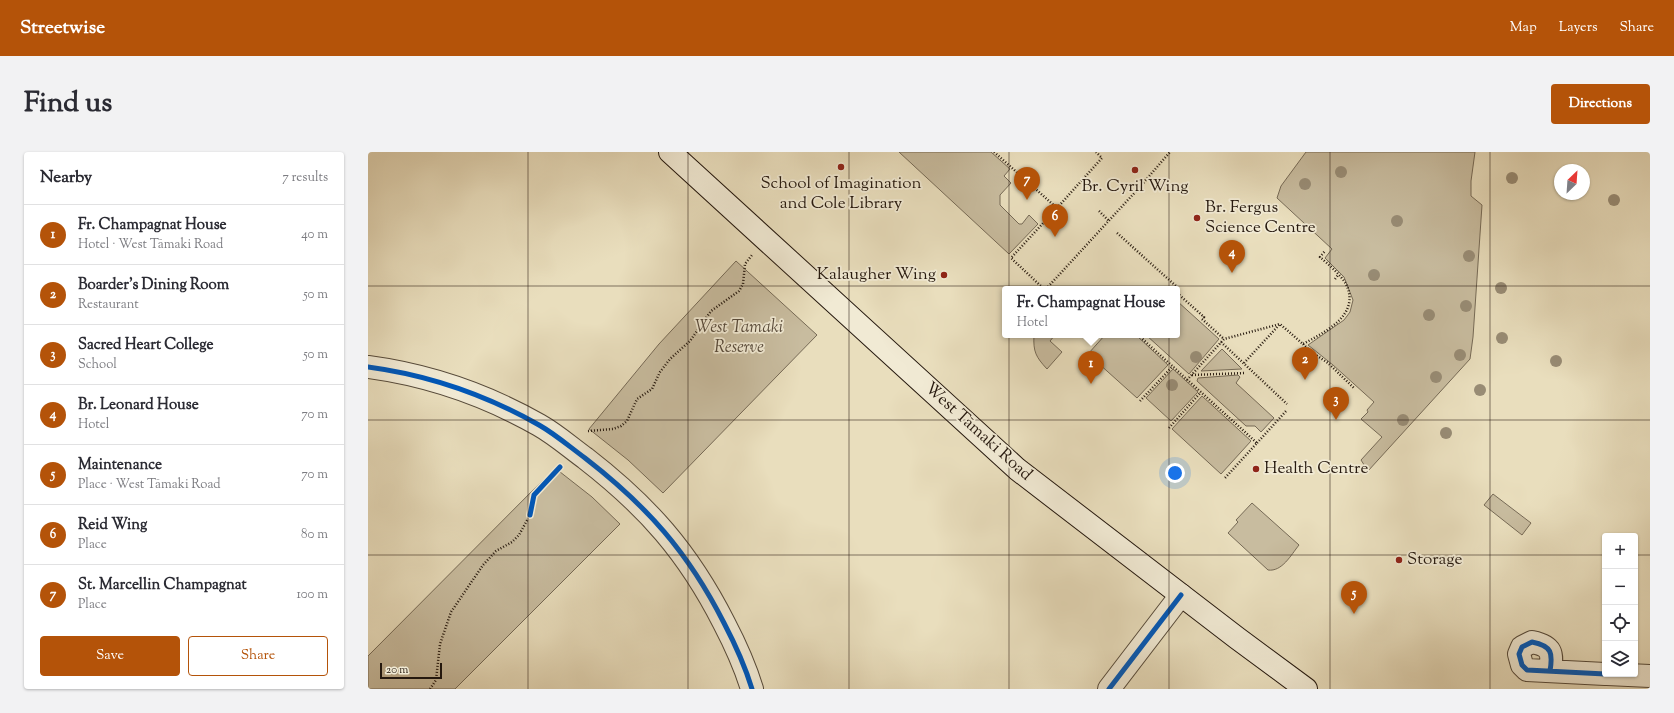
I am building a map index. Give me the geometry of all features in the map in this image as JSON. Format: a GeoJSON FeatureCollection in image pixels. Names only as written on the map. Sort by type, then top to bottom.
{"type":"FeatureCollection","features":[{"type":"Feature","properties":{"kind":"main road","name":"West Tāmaki Road"},"geometry":{"type":"LineString","coordinates":[[670,152],[1017,469],[1306,689]]}},
{"type":"Feature","properties":{"kind":"main road"},"geometry":{"type":"LineString","coordinates":[[368,367],[434,380],[507,409],[539,425],[609,476],[658,523],[681,551],[699,578],[731,637],[742,660],[752,689]]}},
{"type":"Feature","properties":{"kind":"main road"},"geometry":{"type":"LineString","coordinates":[[1109,689],[1181,594]]}},
{"type":"Feature","properties":{"kind":"main road"},"geometry":{"type":"LineString","coordinates":[[1550,672],[1602,674]]}},
{"type":"Feature","properties":{"kind":"main road"},"geometry":{"type":"LineString","coordinates":[[1638,675],[1650,676]]}},
{"type":"Feature","properties":{"kind":"path"},"geometry":{"type":"LineString","coordinates":[[994,152],[1056,208]]}},
{"type":"Feature","properties":{"kind":"path"},"geometry":{"type":"LineString","coordinates":[[1042,286],[1011,258],[1102,158],[1098,156],[1096,152]]}},
{"type":"Feature","properties":{"kind":"path"},"geometry":{"type":"LineString","coordinates":[[1048,286],[1109,221],[1170,152]]}},
{"type":"Feature","properties":{"kind":"path"},"geometry":{"type":"LineString","coordinates":[[1135,186],[1138,189]]}},
{"type":"Feature","properties":{"kind":"path"},"geometry":{"type":"LineString","coordinates":[[1099,211],[1109,221]]}},
{"type":"Feature","properties":{"kind":"path"},"geometry":{"type":"LineString","coordinates":[[1117,233],[1176,286]]}},
{"type":"Feature","properties":{"kind":"path"},"geometry":{"type":"LineString","coordinates":[[1303,344],[1345,315],[1350,300],[1345,283],[1320,257],[1325,251]]}},
{"type":"Feature","properties":{"kind":"path"},"geometry":{"type":"LineString","coordinates":[[588,431],[614,429],[627,421],[637,399],[652,389],[660,372],[670,359],[690,341],[711,311],[739,291],[743,284],[745,264],[752,255],[756,258]]}},
{"type":"Feature","properties":{"kind":"path"},"geometry":{"type":"LineString","coordinates":[[1335,279],[1338,275]]}},
{"type":"Feature","properties":{"kind":"path"},"geometry":{"type":"LineString","coordinates":[[1180,296],[1204,317],[1202,319],[1222,340],[1287,404]]}},
{"type":"Feature","properties":{"kind":"path"},"geometry":{"type":"LineString","coordinates":[[1280,324],[1310,351],[1328,363],[1355,388]]}},
{"type":"Feature","properties":{"kind":"path"},"geometry":{"type":"LineString","coordinates":[[1187,380],[1222,340],[1280,324]]}},
{"type":"Feature","properties":{"kind":"path"},"geometry":{"type":"LineString","coordinates":[[1244,363],[1280,324]]}},
{"type":"Feature","properties":{"kind":"path"},"geometry":{"type":"LineString","coordinates":[[1141,338],[1257,443]]}},
{"type":"Feature","properties":{"kind":"path"},"geometry":{"type":"LineString","coordinates":[[1140,401],[1173,366]]}},
{"type":"Feature","properties":{"kind":"path"},"geometry":{"type":"LineString","coordinates":[[1192,375],[1245,373]]}},
{"type":"Feature","properties":{"kind":"path"},"geometry":{"type":"LineString","coordinates":[[1169,428],[1201,392]]}},
{"type":"Feature","properties":{"kind":"path"},"geometry":{"type":"LineString","coordinates":[[1225,478],[1287,410]]}},
{"type":"Feature","properties":{"kind":"path"},"geometry":{"type":"LineString","coordinates":[[430,689],[436,680],[440,644],[451,612],[483,565],[496,552],[512,542],[519,535],[530,515],[534,495],[560,467]]}},
{"type":"Feature","properties":{"kind":"green space"},"geometry":{"type":"Polygon","coordinates":[[[899,152],[991,152],[1010,169],[1004,176],[1011,183],[1000,195],[1000,205],[1019,224],[1022,224],[1029,215],[1038,224],[1009,254],[899,152]]]}},
{"type":"Feature","properties":{"kind":"green space"},"geometry":{"type":"Polygon","coordinates":[[[1306,152],[1475,152],[1471,181],[1471,196],[1482,205],[1473,337],[1470,359],[1368,471],[1361,460],[1382,437],[1361,419],[1368,412],[1367,410],[1374,402],[1333,365],[1308,345],[1344,320],[1350,312],[1353,300],[1344,277],[1325,258],[1332,249],[1277,198],[1281,186],[1306,152]]]}},
{"type":"Feature","properties":{"kind":"green space","name":"West Tamaki Reserve"},"geometry":{"type":"Polygon","coordinates":[[[736,261],[817,335],[663,493],[628,460],[589,429],[659,344],[736,261]]]}},
{"type":"Feature","properties":{"kind":"green space"},"geometry":{"type":"Polygon","coordinates":[[[1180,304],[1219,339],[1189,374],[1149,338],[1180,338],[1180,304]]]}},
{"type":"Feature","properties":{"kind":"green space"},"geometry":{"type":"Polygon","coordinates":[[[1034,338],[1052,338],[1050,341],[1062,352],[1047,369],[1036,354],[1034,338]]]}},
{"type":"Feature","properties":{"kind":"green space"},"geometry":{"type":"Polygon","coordinates":[[[1102,338],[1139,338],[1168,365],[1137,398],[1088,354],[1102,338]]]}},
{"type":"Feature","properties":{"kind":"green space"},"geometry":{"type":"Polygon","coordinates":[[[1222,349],[1242,369],[1201,371],[1222,349]]]}},
{"type":"Feature","properties":{"kind":"green space"},"geometry":{"type":"Polygon","coordinates":[[[1173,369],[1198,392],[1171,421],[1146,398],[1173,369]]]}},
{"type":"Feature","properties":{"kind":"green space"},"geometry":{"type":"Polygon","coordinates":[[[1238,375],[1240,377],[1236,383],[1274,418],[1261,432],[1255,426],[1246,426],[1197,381],[1198,378],[1238,375]]]}},
{"type":"Feature","properties":{"kind":"green space"},"geometry":{"type":"Polygon","coordinates":[[[1202,396],[1251,441],[1221,474],[1172,429],[1202,396]]]}},
{"type":"Feature","properties":{"kind":"green space"},"geometry":{"type":"Polygon","coordinates":[[[555,468],[592,497],[620,524],[455,689],[368,689],[368,656],[555,468]]]}},
{"type":"Feature","properties":{"kind":"green space"},"geometry":{"type":"Polygon","coordinates":[[[1493,494],[1531,523],[1522,535],[1484,505],[1493,494]]]}},
{"type":"Feature","properties":{"kind":"green space"},"geometry":{"type":"Polygon","coordinates":[[[1252,503],[1299,545],[1282,566],[1273,570],[1268,570],[1228,533],[1238,522],[1236,520],[1252,503]]]}},
{"type":"Feature","properties":{"kind":"cycle path"},"geometry":{"type":"LineString","coordinates":[[368,367],[413,375],[456,388],[498,404],[551,432],[607,476],[647,513],[681,552],[696,574],[732,639],[752,689]]}},
{"type":"Feature","properties":{"kind":"cycle path"},"geometry":{"type":"LineString","coordinates":[[530,515],[534,495],[560,467]]}},
{"type":"Feature","properties":{"kind":"cycle path"},"geometry":{"type":"LineString","coordinates":[[1109,689],[1181,595]]}},
{"type":"Feature","properties":{"kind":"cycle path"},"geometry":{"type":"LineString","coordinates":[[1550,671],[1551,655],[1547,648],[1532,642],[1522,647],[1519,654],[1522,665],[1527,670],[1602,674]]}},
{"type":"Feature","properties":{"kind":"place","name":"School of Imagination and Cole Library"},"geometry":{"type":"Point","coordinates":[841,167]}},
{"type":"Feature","properties":{"kind":"place","name":"Br. Cyril Wing"},"geometry":{"type":"Point","coordinates":[1135,170]}},
{"type":"Feature","properties":{"kind":"place","name":"St. Marcellin Champagnat"},"geometry":{"type":"Point","coordinates":[1027,200]}},
{"type":"Feature","properties":{"kind":"place","name":"Br. Fergus Science Centre"},"geometry":{"type":"Point","coordinates":[1197,218]}},
{"type":"Feature","properties":{"kind":"place","name":"Reid Wing"},"geometry":{"type":"Point","coordinates":[1055,237]}},
{"type":"Feature","properties":{"kind":"place","name":"Br. Leonard House"},"geometry":{"type":"Point","coordinates":[1232,273]}},
{"type":"Feature","properties":{"kind":"place","name":"Kalaugher Wing"},"geometry":{"type":"Point","coordinates":[944,275]}},
{"type":"Feature","properties":{"kind":"place","name":"Boarder's Dining Room"},"geometry":{"type":"Point","coordinates":[1305,380]}},
{"type":"Feature","properties":{"kind":"place","name":"Fr. Champagnat House"},"geometry":{"type":"Point","coordinates":[1091,384]}},
{"type":"Feature","properties":{"kind":"place","name":"Sacred Heart College"},"geometry":{"type":"Point","coordinates":[1336,420]}},
{"type":"Feature","properties":{"kind":"place","name":"Health Centre"},"geometry":{"type":"Point","coordinates":[1256,469]}},
{"type":"Feature","properties":{"kind":"place","name":"Storage"},"geometry":{"type":"Point","coordinates":[1399,560]}},
{"type":"Feature","properties":{"kind":"place","name":"Maintenance"},"geometry":{"type":"Point","coordinates":[1354,614]}}]}
